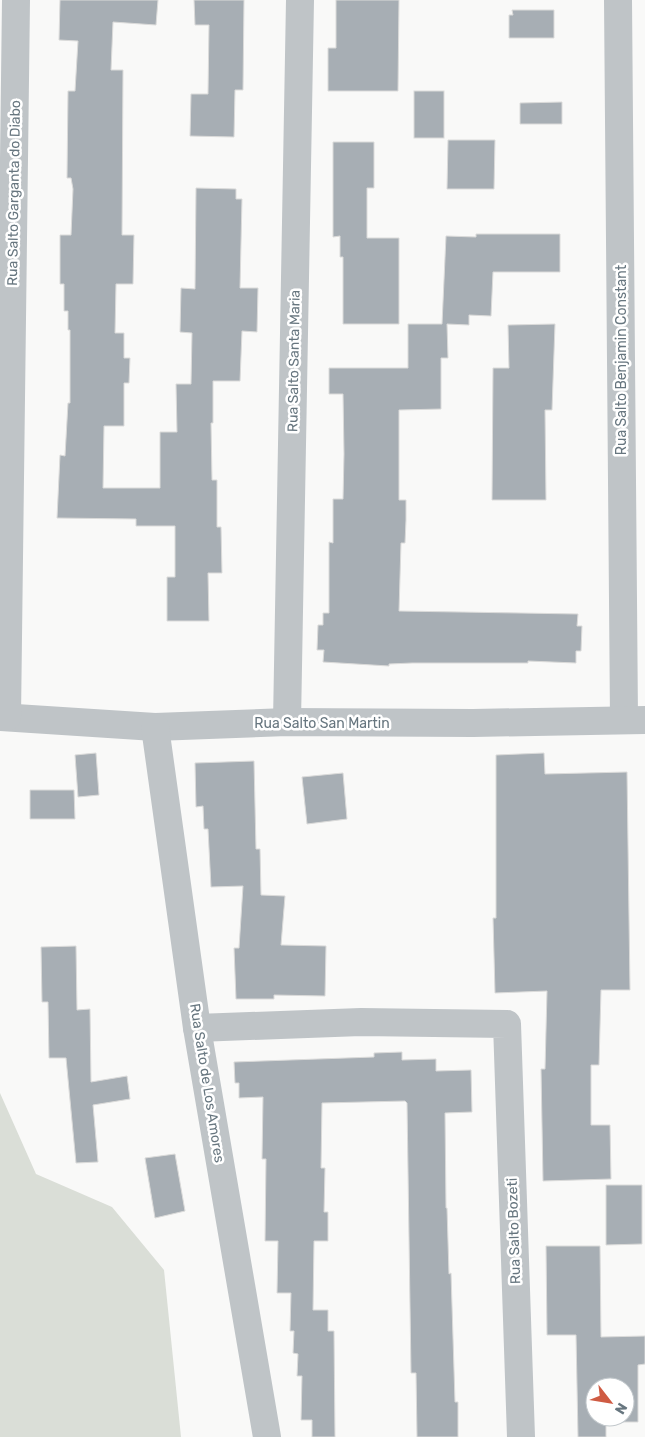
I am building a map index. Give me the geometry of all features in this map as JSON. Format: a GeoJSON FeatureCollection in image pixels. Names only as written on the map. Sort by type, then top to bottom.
{"type":"FeatureCollection","features":[{"type":"Feature","properties":{"kind":"street","name":"Rua Salto Garganta do Diabo"},"geometry":{"type":"LineString","coordinates":[[4,717],[16,0]]}},
{"type":"Feature","properties":{"kind":"street","name":"Rua Salto Santa Maria"},"geometry":{"type":"LineString","coordinates":[[287,722],[300,0]]}},
{"type":"Feature","properties":{"kind":"street","name":"Rua Salto Benjamin Constant"},"geometry":{"type":"LineString","coordinates":[[618,0],[634,720]]}},
{"type":"Feature","properties":{"kind":"street","name":"Rua Salto San Martin"},"geometry":{"type":"LineString","coordinates":[[4,717],[155,728],[287,722],[473,723],[634,720]]}},
{"type":"Feature","properties":{"kind":"street","name":"Rua Salto de Los Amores"},"geometry":{"type":"LineString","coordinates":[[155,728],[197,1028],[267,1437]]}},
{"type":"Feature","properties":{"kind":"street","name":"Rua Salto Bozeti"},"geometry":{"type":"LineString","coordinates":[[197,1028],[361,1022],[507,1024],[521,1437]]}},
{"type":"Feature","properties":{"kind":"shaded area"},"geometry":{"type":"Polygon","coordinates":[[[0,1093],[36,1174],[112,1207],[164,1270],[181,1437],[0,1437],[0,1093]]]}},
{"type":"Feature","properties":{"kind":"building"},"geometry":{"type":"Polygon","coordinates":[[[60,0],[158,0],[156,25],[113,22],[111,70],[123,70],[122,235],[134,235],[133,284],[116,284],[115,333],[124,333],[124,358],[130,358],[129,383],[124,383],[124,426],[104,426],[103,488],[160,488],[160,432],[177,432],[176,384],[191,384],[192,333],[180,332],[181,288],[195,289],[196,188],[236,189],[236,199],[242,199],[240,288],[258,288],[257,332],[242,331],[240,381],[213,381],[213,423],[211,423],[212,480],[217,480],[217,527],[221,527],[222,573],[208,573],[209,621],[167,621],[167,577],[175,577],[175,526],[136,526],[136,519],[57,518],[60,455],[65,456],[68,403],[70,403],[70,330],[68,330],[68,311],[64,311],[64,284],[60,284],[60,235],[71,235],[73,189],[71,178],[67,178],[68,91],[75,91],[78,41],[59,40],[60,0]]]}},
{"type":"Feature","properties":{"kind":"building"},"geometry":{"type":"Polygon","coordinates":[[[194,0],[244,0],[243,90],[235,90],[234,137],[190,136],[191,94],[208,94],[209,25],[195,25],[194,0]]]}},
{"type":"Feature","properties":{"kind":"building"},"geometry":{"type":"Polygon","coordinates":[[[336,0],[399,0],[398,91],[328,91],[328,48],[336,48],[336,0]]]}},
{"type":"Feature","properties":{"kind":"building"},"geometry":{"type":"Polygon","coordinates":[[[512,10],[554,10],[554,38],[509,38],[509,15],[513,15],[512,10]]]}},
{"type":"Feature","properties":{"kind":"building"},"geometry":{"type":"Polygon","coordinates":[[[414,91],[444,91],[444,138],[414,138],[414,91]]]}},
{"type":"Feature","properties":{"kind":"building"},"geometry":{"type":"Polygon","coordinates":[[[562,102],[562,124],[520,124],[520,103],[562,102]]]}},
{"type":"Feature","properties":{"kind":"building"},"geometry":{"type":"Polygon","coordinates":[[[448,140],[495,140],[494,189],[447,189],[448,140]]]}},
{"type":"Feature","properties":{"kind":"building"},"geometry":{"type":"Polygon","coordinates":[[[333,142],[374,142],[374,188],[367,188],[367,238],[399,238],[399,324],[343,324],[343,257],[340,257],[340,236],[333,237],[333,142]]]}},
{"type":"Feature","properties":{"kind":"building"},"geometry":{"type":"Polygon","coordinates":[[[476,234],[560,234],[560,272],[493,272],[491,316],[469,315],[469,325],[447,324],[448,358],[441,358],[441,409],[399,410],[399,500],[406,500],[406,520],[405,543],[401,543],[399,611],[578,614],[577,626],[582,626],[581,651],[576,651],[576,663],[528,661],[528,663],[412,663],[389,664],[389,666],[323,662],[324,650],[317,650],[318,625],[323,625],[323,613],[329,613],[329,542],[333,543],[333,499],[343,499],[344,454],[343,394],[329,394],[329,368],[408,368],[408,324],[442,324],[446,236],[476,237],[476,234]]]}},
{"type":"Feature","properties":{"kind":"building"},"geometry":{"type":"Polygon","coordinates":[[[555,324],[552,410],[545,410],[546,500],[492,500],[493,368],[509,368],[508,325],[555,324]]]}},
{"type":"Feature","properties":{"kind":"building"},"geometry":{"type":"Polygon","coordinates":[[[96,753],[99,795],[78,797],[75,755],[96,753]]]}},
{"type":"Feature","properties":{"kind":"building"},"geometry":{"type":"Polygon","coordinates":[[[544,753],[545,774],[627,772],[630,990],[601,990],[599,1065],[591,1065],[591,1125],[610,1125],[611,1179],[543,1181],[541,1069],[545,1069],[547,991],[495,993],[493,918],[496,918],[496,755],[544,753]]]}},
{"type":"Feature","properties":{"kind":"building"},"geometry":{"type":"Polygon","coordinates":[[[254,761],[256,849],[260,849],[261,895],[285,896],[281,945],[326,946],[325,996],[274,995],[274,999],[236,999],[234,948],[239,948],[243,886],[211,887],[208,829],[204,829],[203,806],[196,807],[195,763],[254,761]]]}},
{"type":"Feature","properties":{"kind":"building"},"geometry":{"type":"Polygon","coordinates":[[[343,773],[347,819],[307,824],[302,777],[343,773]]]}},
{"type":"Feature","properties":{"kind":"building"},"geometry":{"type":"Polygon","coordinates":[[[30,790],[74,790],[75,819],[30,819],[30,790]]]}},
{"type":"Feature","properties":{"kind":"building"},"geometry":{"type":"Polygon","coordinates":[[[76,946],[77,1010],[90,1009],[91,1082],[127,1076],[130,1099],[93,1105],[98,1162],[76,1163],[66,1058],[49,1058],[48,1002],[42,1002],[41,947],[76,946]]]}},
{"type":"Feature","properties":{"kind":"building"},"geometry":{"type":"Polygon","coordinates":[[[402,1052],[402,1060],[436,1059],[436,1071],[471,1070],[472,1112],[445,1113],[446,1208],[449,1274],[451,1273],[455,1402],[458,1402],[458,1437],[417,1437],[416,1373],[411,1373],[407,1103],[405,1101],[322,1103],[321,1168],[325,1168],[324,1212],[328,1212],[328,1241],[314,1241],[313,1310],[328,1310],[328,1331],[334,1331],[335,1437],[312,1437],[312,1420],[301,1420],[302,1376],[297,1376],[298,1354],[293,1353],[294,1331],[290,1331],[291,1293],[277,1293],[278,1241],[265,1241],[266,1159],[262,1159],[263,1097],[239,1098],[239,1083],[235,1083],[234,1062],[374,1057],[374,1053],[402,1052]]]}},
{"type":"Feature","properties":{"kind":"building"},"geometry":{"type":"Polygon","coordinates":[[[175,1154],[185,1211],[155,1218],[145,1158],[175,1154]]]}},
{"type":"Feature","properties":{"kind":"building"},"geometry":{"type":"Polygon","coordinates":[[[606,1185],[642,1185],[642,1244],[606,1245],[606,1185]]]}},
{"type":"Feature","properties":{"kind":"building"},"geometry":{"type":"Polygon","coordinates":[[[546,1246],[600,1246],[601,1337],[645,1336],[645,1364],[638,1365],[638,1422],[635,1422],[635,1377],[585,1377],[585,1427],[606,1427],[606,1437],[578,1437],[576,1335],[547,1335],[546,1246]]]}}]}
